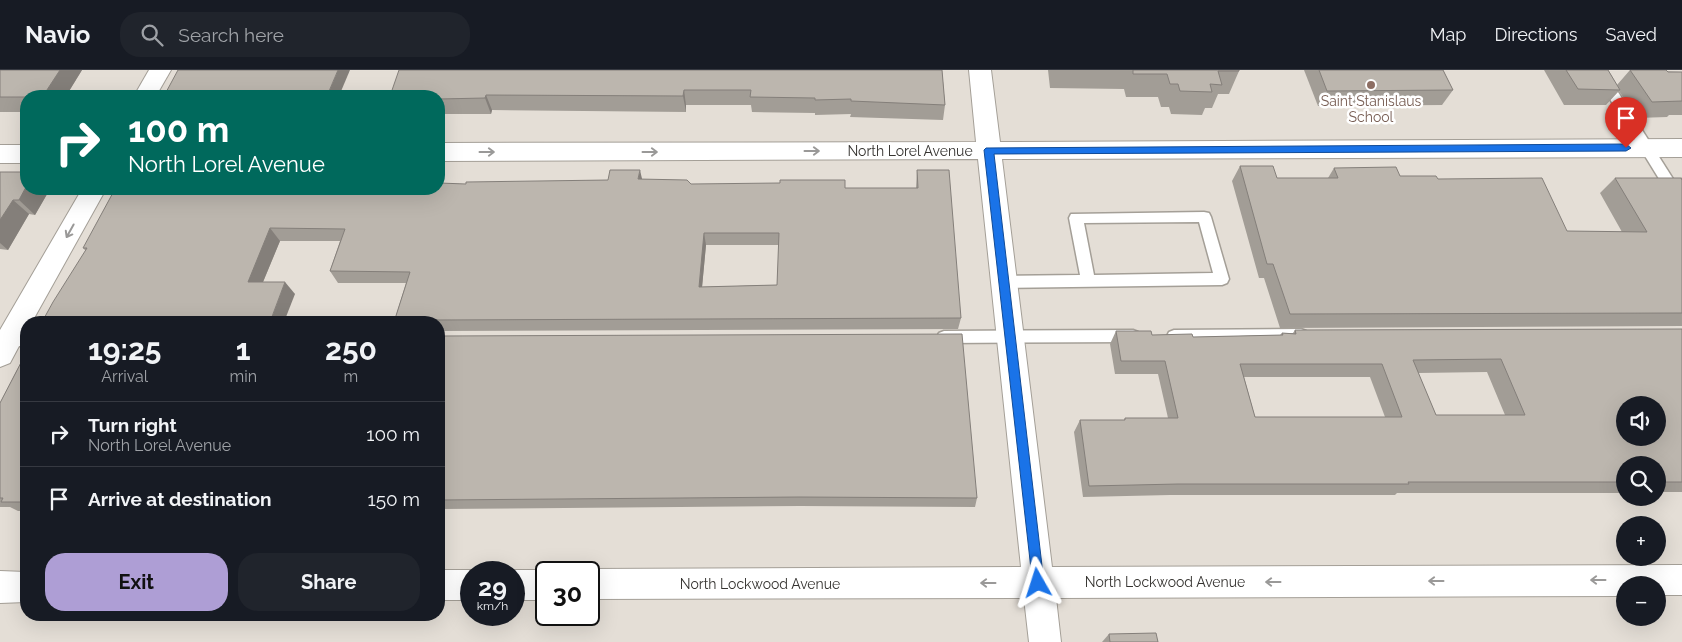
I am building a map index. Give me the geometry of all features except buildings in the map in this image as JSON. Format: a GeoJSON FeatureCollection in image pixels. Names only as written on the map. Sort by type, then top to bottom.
{"type":"FeatureCollection","features":[{"type":"Feature","properties":{"kind":"street"},"geometry":{"type":"LineString","coordinates":[[148,90],[160,70]]}},
{"type":"Feature","properties":{"kind":"street"},"geometry":{"type":"LineString","coordinates":[[980,70],[1045,642]]}},
{"type":"Feature","properties":{"kind":"street","name":"North Lorel Avenue"},"geometry":{"type":"LineString","coordinates":[[445,152],[1682,148]]}},
{"type":"Feature","properties":{"kind":"street"},"geometry":{"type":"LineString","coordinates":[[0,154],[20,154]]}},
{"type":"Feature","properties":{"kind":"street"},"geometry":{"type":"LineString","coordinates":[[24,316],[91,195]]}},
{"type":"Feature","properties":{"kind":"street"},"geometry":{"type":"LineString","coordinates":[[9,344],[20,324]]}},
{"type":"Feature","properties":{"kind":"street","name":"North Lockwood Avenue"},"geometry":{"type":"LineString","coordinates":[[600,584],[1682,580]]}},
{"type":"Feature","properties":{"kind":"street"},"geometry":{"type":"LineString","coordinates":[[445,585],[460,585]]}},
{"type":"Feature","properties":{"kind":"street"},"geometry":{"type":"LineString","coordinates":[[0,587],[20,587]]}},
{"type":"Feature","properties":{"kind":"lane"},"geometry":{"type":"LineString","coordinates":[[1598,70],[1682,204]]}},
{"type":"Feature","properties":{"kind":"lane"},"geometry":{"type":"LineString","coordinates":[[1004,282],[1088,281],[1222,279],[1204,217],[1076,218],[1088,281]]}},
{"type":"Feature","properties":{"kind":"lane"},"geometry":{"type":"LineString","coordinates":[[930,337],[1315,335]]}},
{"type":"Feature","properties":{"kind":"place","name":"Saint Stanislaus School"},"geometry":{"type":"Point","coordinates":[1371,85]}},
{"type":"Feature","properties":{"kind":"route"},"geometry":{"type":"LineString","coordinates":[[1038,583],[989,150],[1626,148]]}}]}
